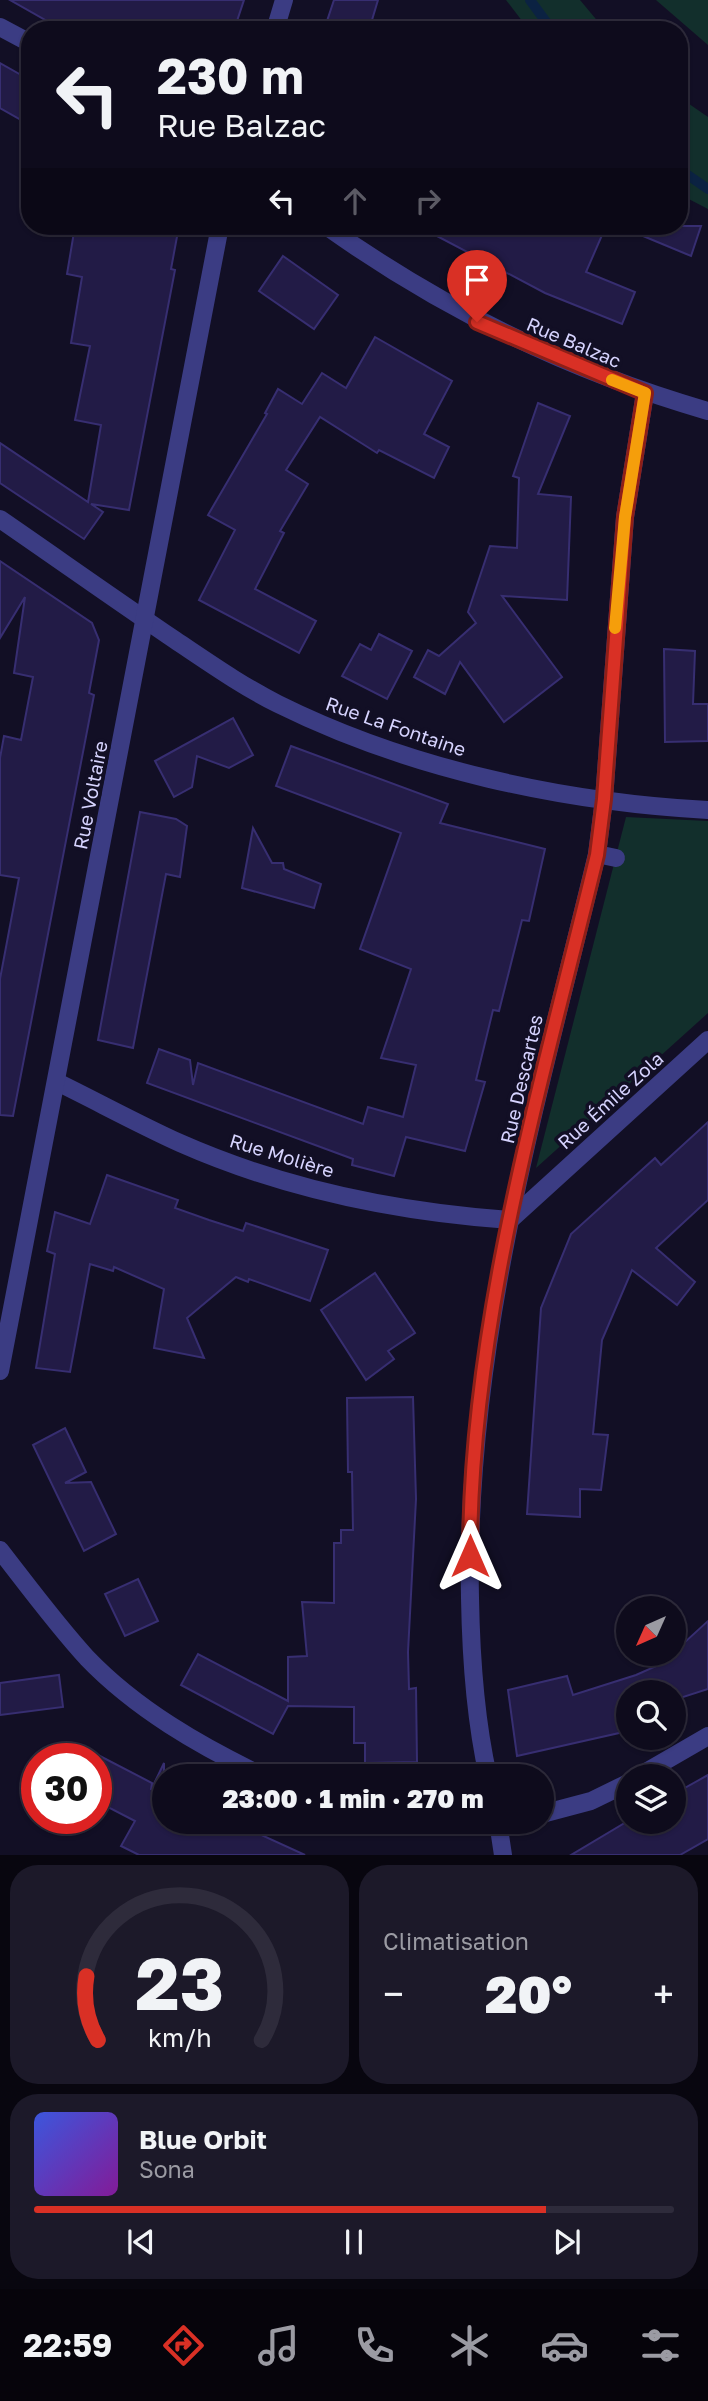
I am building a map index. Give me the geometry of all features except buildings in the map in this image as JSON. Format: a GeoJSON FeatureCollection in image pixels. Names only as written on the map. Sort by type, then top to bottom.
{"type":"FeatureCollection","features":[{"type":"Feature","properties":{"kind":"street"},"geometry":{"type":"LineString","coordinates":[[278,21],[284,0]]}},
{"type":"Feature","properties":{"kind":"street"},"geometry":{"type":"LineString","coordinates":[[0,27],[21,38]]}},
{"type":"Feature","properties":{"kind":"street","name":"Rue Voltaire"},"geometry":{"type":"LineString","coordinates":[[0,1371],[218,235]]}},
{"type":"Feature","properties":{"kind":"street","name":"Rue Balzac"},"geometry":{"type":"LineString","coordinates":[[340,235],[422,290],[477,322],[645,393],[708,411]]}},
{"type":"Feature","properties":{"kind":"street","name":"Rue Descartes"},"geometry":{"type":"LineString","coordinates":[[486,1764],[471,1650],[470,1512],[480,1392],[510,1220],[597,855],[604,799],[625,517],[645,393]]}},
{"type":"Feature","properties":{"kind":"street","name":"Rue La Fontaine"},"geometry":{"type":"LineString","coordinates":[[0,519],[145,620],[255,691],[353,738],[459,771],[662,813],[708,810]]}},
{"type":"Feature","properties":{"kind":"street"},"geometry":{"type":"LineString","coordinates":[[597,855],[616,858]]}},
{"type":"Feature","properties":{"kind":"street","name":"Rue Émile Zola"},"geometry":{"type":"LineString","coordinates":[[510,1220],[708,1040]]}},
{"type":"Feature","properties":{"kind":"street","name":"Rue Molière"},"geometry":{"type":"LineString","coordinates":[[57,1082],[182,1144],[307,1186],[374,1204],[440,1214],[510,1220]]}},
{"type":"Feature","properties":{"kind":"street"},"geometry":{"type":"LineString","coordinates":[[0,1550],[88,1658],[122,1689],[187,1735],[241,1764]]}},
{"type":"Feature","properties":{"kind":"street"},"geometry":{"type":"LineString","coordinates":[[660,1764],[708,1736]]}},
{"type":"Feature","properties":{"kind":"street"},"geometry":{"type":"LineString","coordinates":[[554,1811],[591,1801],[616,1789]]}},
{"type":"Feature","properties":{"kind":"street"},"geometry":{"type":"LineString","coordinates":[[500,1834],[503,1855]]}},
{"type":"Feature","properties":{"kind":"green space"},"geometry":{"type":"Polygon","coordinates":[[[506,0],[580,0],[598,21],[522,21],[506,0]]]}},
{"type":"Feature","properties":{"kind":"green space"},"geometry":{"type":"Polygon","coordinates":[[[656,0],[708,0],[708,45],[688,28],[688,21],[680,21],[656,0]]]}},
{"type":"Feature","properties":{"kind":"green space"},"geometry":{"type":"Polygon","coordinates":[[[688,103],[708,117],[708,209],[688,199],[688,103]]]}},
{"type":"Feature","properties":{"kind":"green space"},"geometry":{"type":"Polygon","coordinates":[[[626,817],[708,821],[708,1013],[536,1168],[626,817]]]}},
{"type":"Feature","properties":{"kind":"waterway"},"geometry":{"type":"LineString","coordinates":[[530,0],[545,21]]}},
{"type":"Feature","properties":{"kind":"waterway"},"geometry":{"type":"LineString","coordinates":[[688,175],[708,189]]}},
{"type":"Feature","properties":{"kind":"slow traffic"},"geometry":{"type":"LineString","coordinates":[[612,380],[645,393],[625,517],[615,628]]}},
{"type":"Feature","properties":{"kind":"route"},"geometry":{"type":"LineString","coordinates":[[470,1556],[474,1452],[491,1313],[510,1220],[597,855],[604,799],[625,517],[645,393],[477,322]]}}]}
